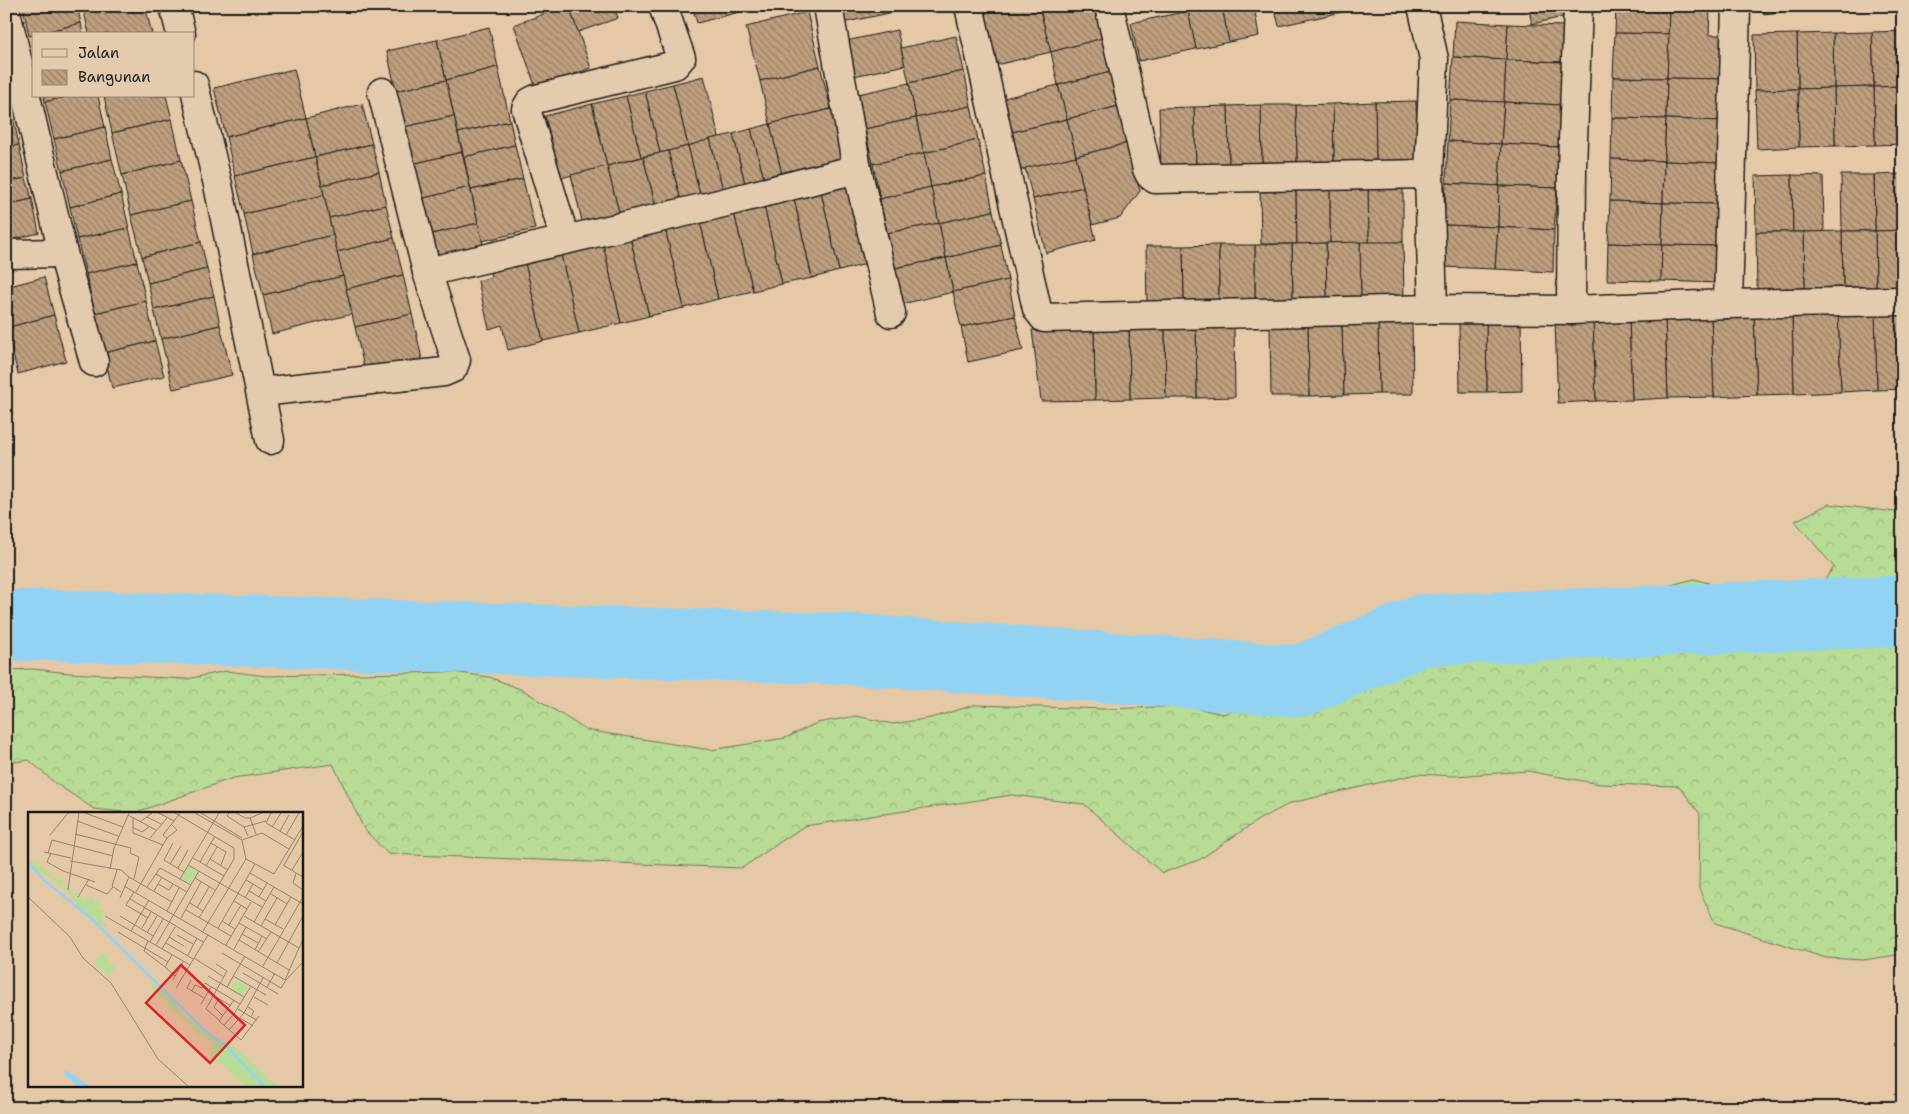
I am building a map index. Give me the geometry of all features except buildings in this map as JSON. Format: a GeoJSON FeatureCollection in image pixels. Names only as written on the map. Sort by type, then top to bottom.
{"type":"FeatureCollection","features":[{"type":"Feature","properties":{"kind":"street"},"geometry":{"type":"LineString","coordinates":[[174,6],[180,32]]}},
{"type":"Feature","properties":{"kind":"street"},"geometry":{"type":"LineString","coordinates":[[566,239],[526,109],[530,102],[536,99],[675,65],[681,58],[663,6]]}},
{"type":"Feature","properties":{"kind":"street"},"geometry":{"type":"LineString","coordinates":[[828,6],[857,169],[891,312]]}},
{"type":"Feature","properties":{"kind":"street"},"geometry":{"type":"LineString","coordinates":[[969,6],[1037,309],[1044,318],[1433,309],[1571,310],[1728,304],[1903,302]]}},
{"type":"Feature","properties":{"kind":"street"},"geometry":{"type":"LineString","coordinates":[[1108,6],[1147,169],[1155,179],[1429,174]]}},
{"type":"Feature","properties":{"kind":"street"},"geometry":{"type":"LineString","coordinates":[[1422,6],[1434,58],[1429,174],[1433,309]]}},
{"type":"Feature","properties":{"kind":"street"},"geometry":{"type":"LineString","coordinates":[[1571,310],[1572,167],[1578,6]]}},
{"type":"Feature","properties":{"kind":"street"},"geometry":{"type":"LineString","coordinates":[[1728,304],[1736,6]]}},
{"type":"Feature","properties":{"kind":"street"},"geometry":{"type":"LineString","coordinates":[[6,12],[63,253],[94,362]]}},
{"type":"Feature","properties":{"kind":"street"},"geometry":{"type":"LineString","coordinates":[[195,89],[218,185],[270,440]]}},
{"type":"Feature","properties":{"kind":"street"},"geometry":{"type":"LineString","coordinates":[[261,392],[444,372],[453,368],[456,360],[428,272],[382,92]]}},
{"type":"Feature","properties":{"kind":"street"},"geometry":{"type":"LineString","coordinates":[[428,272],[711,206],[857,169]]}},
{"type":"Feature","properties":{"kind":"street"},"geometry":{"type":"LineString","coordinates":[[6,254],[63,253]]}},
{"type":"Feature","properties":{"kind":"green space"},"geometry":{"type":"Polygon","coordinates":[[[1829,504],[1903,513],[1903,954],[1863,960],[1826,958],[1715,923],[1699,889],[1700,814],[1679,786],[1600,784],[1527,771],[1454,776],[1417,774],[1291,803],[1258,820],[1199,860],[1162,873],[1084,804],[1012,795],[804,826],[742,868],[388,854],[364,829],[333,764],[233,778],[137,812],[124,812],[94,809],[55,783],[29,760],[6,763],[6,670],[33,669],[69,673],[187,679],[226,671],[266,676],[453,672],[489,677],[523,690],[586,730],[711,750],[785,738],[817,723],[856,716],[893,724],[931,718],[974,705],[1106,709],[1186,706],[1223,714],[1376,666],[1451,655],[1487,657],[1598,633],[1659,588],[1694,579],[1730,589],[1812,597],[1834,567],[1795,521],[1829,504]]]}},
{"type":"Feature","properties":{"kind":"waterway"},"geometry":{"type":"LineString","coordinates":[[6,626],[44,625],[847,649],[1300,681],[1422,630],[1903,611]]}}]}
